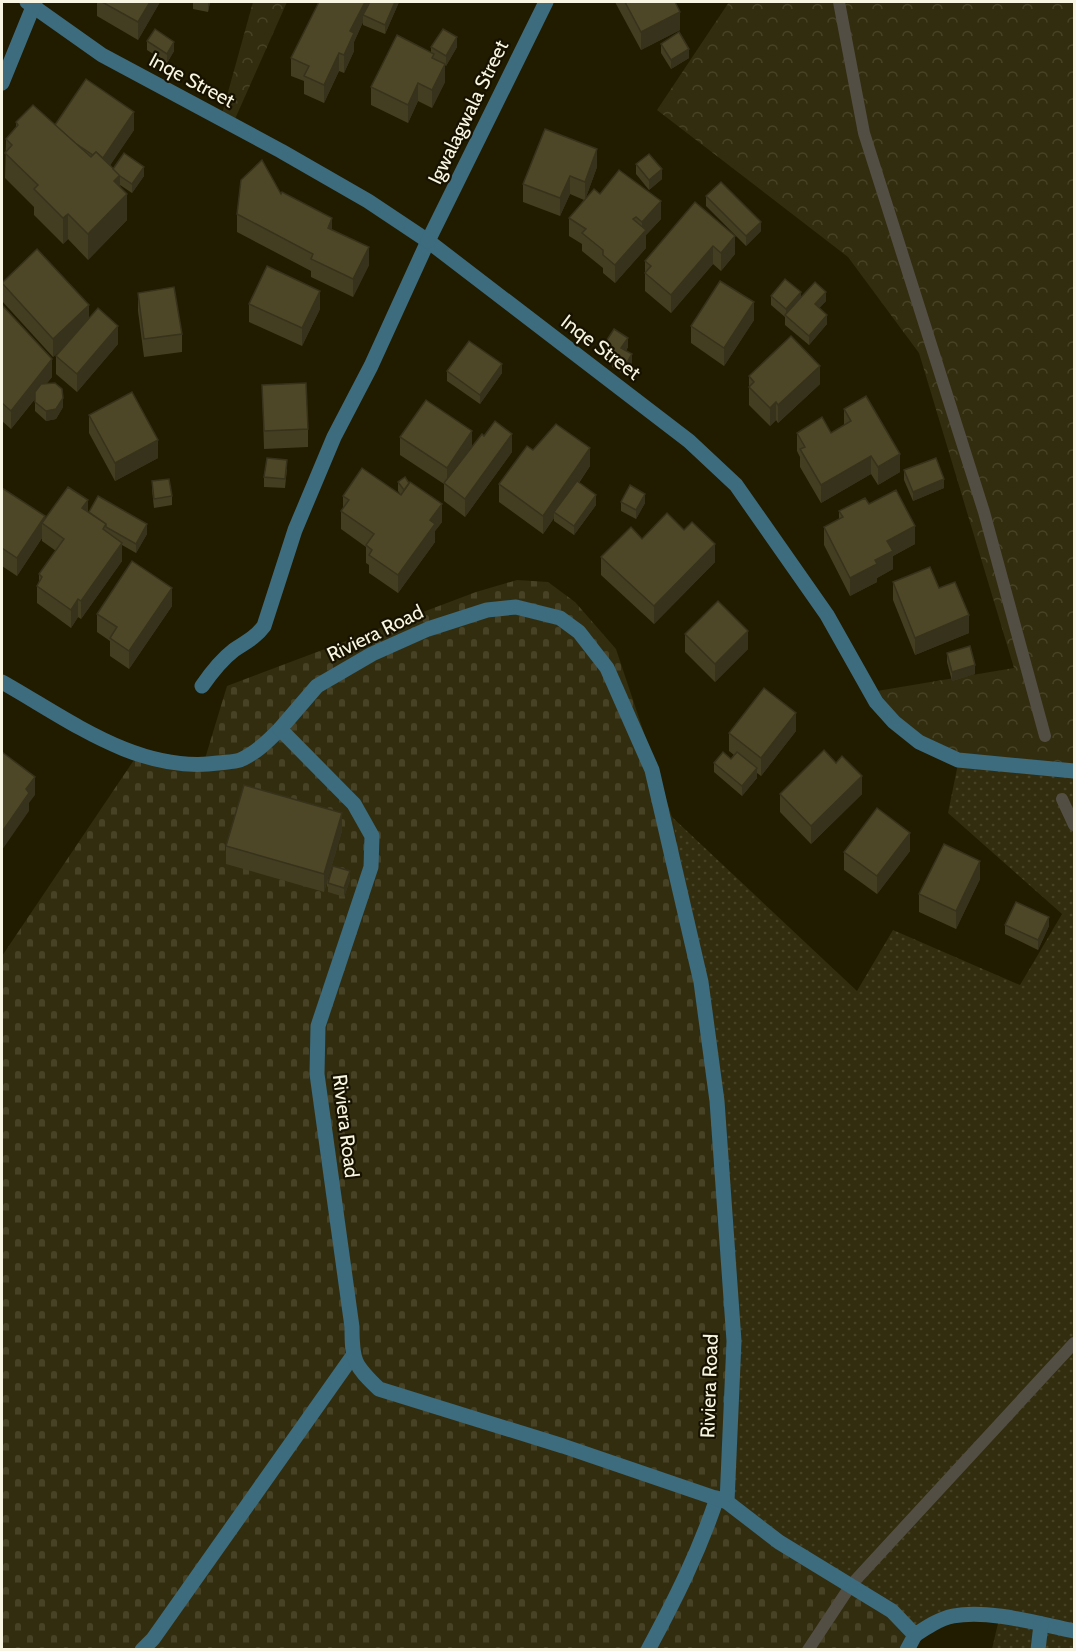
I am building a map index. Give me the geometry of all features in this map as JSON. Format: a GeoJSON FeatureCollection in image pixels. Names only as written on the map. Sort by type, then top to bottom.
{"type":"FeatureCollection","features":[{"type":"Feature","properties":{"kind":"street","name":"Igwalagwala Street"},"geometry":{"type":"LineString","coordinates":[[202,686],[214,669],[234,651],[256,637],[264,626],[295,530],[334,437],[546,2]]}},
{"type":"Feature","properties":{"kind":"street","name":"Inqe Street"},"geometry":{"type":"LineString","coordinates":[[32,3],[102,55],[368,201],[428,241],[689,441],[736,485],[827,615],[876,702],[894,722],[919,742],[958,760],[1074,771]]}},
{"type":"Feature","properties":{"kind":"street"},"geometry":{"type":"LineString","coordinates":[[2,83],[32,3]]}},
{"type":"Feature","properties":{"kind":"street","name":"Riviera Road"},"geometry":{"type":"LineString","coordinates":[[352,1357],[352,1327],[317,1074],[318,1026],[371,867],[372,836],[354,804],[280,729],[317,686],[372,654],[429,629],[487,610],[516,607],[560,618],[579,632],[607,668],[652,770],[701,982],[717,1101],[734,1341],[722,1500],[680,1590],[648,1650]]}},
{"type":"Feature","properties":{"kind":"street"},"geometry":{"type":"LineString","coordinates":[[2,682],[124,750],[161,762],[202,765],[239,760],[262,747],[280,729]]}},
{"type":"Feature","properties":{"kind":"street"},"geometry":{"type":"LineString","coordinates":[[142,1650],[153,1639],[216,1553],[352,1357],[365,1376],[379,1389],[563,1446],[722,1500],[779,1542],[892,1611],[915,1635]]}},
{"type":"Feature","properties":{"kind":"street"},"geometry":{"type":"LineString","coordinates":[[907,1650],[915,1635],[934,1623],[952,1616],[975,1614],[1074,1631]]}},
{"type":"Feature","properties":{"kind":"street"},"geometry":{"type":"LineString","coordinates":[[1038,1650],[1041,1624]]}},
{"type":"Feature","properties":{"kind":"green space"},"geometry":{"type":"Polygon","coordinates":[[[253,2],[287,2],[231,128],[220,121],[253,2]]]}},
{"type":"Feature","properties":{"kind":"green space"},"geometry":{"type":"Polygon","coordinates":[[[729,2],[1074,2],[1074,770],[959,759],[920,740],[871,692],[1014,668],[919,353],[848,257],[657,110],[729,2]]]}},
{"type":"Feature","properties":{"kind":"green space"},"geometry":{"type":"Polygon","coordinates":[[[517,580],[548,582],[575,602],[616,649],[672,817],[716,1042],[734,1304],[728,1499],[916,1634],[907,1650],[2,1650],[2,956],[140,751],[204,762],[227,686],[476,592],[517,580]]]}},
{"type":"Feature","properties":{"kind":"green space"},"geometry":{"type":"Polygon","coordinates":[[[959,759],[1074,770],[1074,1649],[992,1649],[999,1619],[973,1615],[916,1634],[728,1499],[716,1042],[672,817],[857,991],[893,930],[1020,985],[1062,914],[948,813],[959,759]]]}},
{"type":"Feature","properties":{"kind":"building"},"geometry":{"type":"Polygon","coordinates":[[[102,2],[150,2],[138,22],[102,2]]]}},
{"type":"Feature","properties":{"kind":"building"},"geometry":{"type":"Polygon","coordinates":[[[319,2],[365,2],[350,31],[354,33],[344,55],[339,53],[324,85],[304,76],[309,66],[291,58],[319,2]]]}},
{"type":"Feature","properties":{"kind":"building"},"geometry":{"type":"Polygon","coordinates":[[[370,2],[395,2],[385,25],[363,15],[370,2]]]}},
{"type":"Feature","properties":{"kind":"building"},"geometry":{"type":"Polygon","coordinates":[[[625,2],[675,2],[680,12],[641,32],[625,2]]]}},
{"type":"Feature","properties":{"kind":"building"},"geometry":{"type":"Polygon","coordinates":[[[155,29],[174,42],[167,54],[147,41],[155,29]]]}},
{"type":"Feature","properties":{"kind":"building"},"geometry":{"type":"Polygon","coordinates":[[[443,29],[457,37],[446,56],[431,47],[443,29]]]}},
{"type":"Feature","properties":{"kind":"building"},"geometry":{"type":"Polygon","coordinates":[[[679,32],[689,49],[671,60],[661,44],[679,32]]]}},
{"type":"Feature","properties":{"kind":"building"},"geometry":{"type":"Polygon","coordinates":[[[397,35],[434,54],[432,58],[445,64],[432,90],[418,83],[408,105],[371,87],[397,35]]]}},
{"type":"Feature","properties":{"kind":"building"},"geometry":{"type":"Polygon","coordinates":[[[86,79],[134,112],[103,158],[96,152],[93,155],[75,143],[55,125],[86,79]]]}},
{"type":"Feature","properties":{"kind":"building"},"geometry":{"type":"Polygon","coordinates":[[[33,105],[91,157],[96,152],[120,175],[114,181],[127,194],[88,234],[68,214],[63,218],[34,189],[38,185],[5,153],[12,145],[6,139],[18,125],[16,122],[33,105]]]}},
{"type":"Feature","properties":{"kind":"building"},"geometry":{"type":"Polygon","coordinates":[[[545,129],[597,149],[585,182],[570,176],[560,198],[523,184],[545,129]]]}},
{"type":"Feature","properties":{"kind":"building"},"geometry":{"type":"Polygon","coordinates":[[[124,153],[144,167],[132,184],[113,169],[124,153]]]}},
{"type":"Feature","properties":{"kind":"building"},"geometry":{"type":"Polygon","coordinates":[[[649,154],[662,169],[649,180],[636,164],[649,154]]]}},
{"type":"Feature","properties":{"kind":"building"},"geometry":{"type":"Polygon","coordinates":[[[262,160],[281,194],[282,192],[332,218],[328,228],[369,247],[353,279],[311,259],[313,254],[237,214],[241,180],[262,160]]]}},
{"type":"Feature","properties":{"kind":"building"},"geometry":{"type":"Polygon","coordinates":[[[619,170],[661,201],[642,222],[636,217],[633,219],[646,230],[615,265],[603,255],[603,250],[582,233],[586,229],[569,218],[594,189],[600,194],[619,170]]]}},
{"type":"Feature","properties":{"kind":"building"},"geometry":{"type":"Polygon","coordinates":[[[721,182],[761,222],[746,236],[706,196],[721,182]]]}},
{"type":"Feature","properties":{"kind":"building"},"geometry":{"type":"Polygon","coordinates":[[[695,202],[735,236],[721,253],[713,246],[671,295],[645,273],[651,266],[645,261],[695,202]]]}},
{"type":"Feature","properties":{"kind":"building"},"geometry":{"type":"Polygon","coordinates":[[[37,249],[89,305],[53,339],[2,283],[37,249]]]}},
{"type":"Feature","properties":{"kind":"building"},"geometry":{"type":"Polygon","coordinates":[[[267,266],[320,291],[302,328],[249,304],[267,266]]]}},
{"type":"Feature","properties":{"kind":"building"},"geometry":{"type":"Polygon","coordinates":[[[785,279],[801,292],[786,309],[771,296],[785,279]]]}},
{"type":"Feature","properties":{"kind":"building"},"geometry":{"type":"Polygon","coordinates":[[[720,281],[754,302],[724,348],[691,326],[720,281]]]}},
{"type":"Feature","properties":{"kind":"building"},"geometry":{"type":"Polygon","coordinates":[[[815,282],[826,292],[815,304],[827,315],[809,336],[785,315],[815,282]]]}},
{"type":"Feature","properties":{"kind":"building"},"geometry":{"type":"Polygon","coordinates":[[[174,287],[182,334],[144,339],[138,293],[174,287]]]}},
{"type":"Feature","properties":{"kind":"building"},"geometry":{"type":"Polygon","coordinates":[[[2,305],[52,359],[11,411],[2,403],[2,305]]]}},
{"type":"Feature","properties":{"kind":"building"},"geometry":{"type":"Polygon","coordinates":[[[98,308],[118,326],[77,374],[56,356],[98,308]]]}},
{"type":"Feature","properties":{"kind":"building"},"geometry":{"type":"Polygon","coordinates":[[[614,329],[628,338],[621,348],[632,354],[625,366],[612,358],[615,353],[603,346],[614,329]]]}},
{"type":"Feature","properties":{"kind":"building"},"geometry":{"type":"Polygon","coordinates":[[[791,336],[820,366],[778,405],[776,402],[770,408],[749,387],[754,382],[749,376],[791,336]]]}},
{"type":"Feature","properties":{"kind":"building"},"geometry":{"type":"Polygon","coordinates":[[[469,341],[502,364],[480,395],[447,371],[469,341]]]}},
{"type":"Feature","properties":{"kind":"building"},"geometry":{"type":"Polygon","coordinates":[[[55,383],[62,389],[63,398],[56,409],[46,411],[35,402],[35,392],[41,384],[55,383]]]}},
{"type":"Feature","properties":{"kind":"building"},"geometry":{"type":"Polygon","coordinates":[[[306,383],[308,429],[264,431],[262,385],[306,383]]]}},
{"type":"Feature","properties":{"kind":"building"},"geometry":{"type":"Polygon","coordinates":[[[132,392],[158,440],[115,463],[89,415],[132,392]]]}},
{"type":"Feature","properties":{"kind":"building"},"geometry":{"type":"Polygon","coordinates":[[[866,396],[900,454],[878,467],[871,456],[821,485],[800,449],[805,447],[797,433],[822,417],[831,433],[851,421],[844,409],[866,396]]]}},
{"type":"Feature","properties":{"kind":"building"},"geometry":{"type":"Polygon","coordinates":[[[426,400],[472,431],[447,468],[400,437],[426,400]]]}},
{"type":"Feature","properties":{"kind":"building"},"geometry":{"type":"Polygon","coordinates":[[[495,421],[512,434],[465,499],[444,483],[495,421]]]}},
{"type":"Feature","properties":{"kind":"building"},"geometry":{"type":"Polygon","coordinates":[[[556,424],[590,448],[543,516],[499,484],[527,446],[533,450],[556,424]]]}},
{"type":"Feature","properties":{"kind":"building"},"geometry":{"type":"Polygon","coordinates":[[[267,458],[287,460],[285,479],[264,477],[267,458]]]}},
{"type":"Feature","properties":{"kind":"building"},"geometry":{"type":"Polygon","coordinates":[[[936,458],[944,479],[913,492],[904,470],[936,458]]]}},
{"type":"Feature","properties":{"kind":"building"},"geometry":{"type":"Polygon","coordinates":[[[362,468],[401,495],[410,482],[442,504],[430,520],[435,524],[398,575],[369,555],[372,550],[366,545],[374,534],[341,511],[349,500],[343,496],[362,468]]]}},
{"type":"Feature","properties":{"kind":"building"},"geometry":{"type":"Polygon","coordinates":[[[405,477],[409,483],[404,490],[398,482],[405,477]]]}},
{"type":"Feature","properties":{"kind":"building"},"geometry":{"type":"Polygon","coordinates":[[[169,479],[172,496],[154,499],[152,481],[169,479]]]}},
{"type":"Feature","properties":{"kind":"building"},"geometry":{"type":"Polygon","coordinates":[[[577,481],[596,495],[574,526],[554,512],[577,481]]]}},
{"type":"Feature","properties":{"kind":"building"},"geometry":{"type":"Polygon","coordinates":[[[630,485],[645,494],[636,510],[621,502],[630,485]]]}},
{"type":"Feature","properties":{"kind":"building"},"geometry":{"type":"Polygon","coordinates":[[[68,487],[88,500],[82,508],[106,524],[103,529],[122,543],[81,601],[78,599],[71,610],[37,586],[42,577],[39,574],[64,539],[42,523],[68,487]]]}},
{"type":"Feature","properties":{"kind":"building"},"geometry":{"type":"Polygon","coordinates":[[[2,488],[45,516],[17,558],[2,548],[2,488]]]}},
{"type":"Feature","properties":{"kind":"building"},"geometry":{"type":"Polygon","coordinates":[[[896,490],[915,526],[887,541],[893,551],[875,560],[877,564],[850,578],[824,527],[843,517],[839,511],[865,498],[869,504],[896,490]]]}},
{"type":"Feature","properties":{"kind":"building"},"geometry":{"type":"Polygon","coordinates":[[[98,496],[147,524],[136,544],[106,527],[106,524],[89,512],[98,496]]]}},
{"type":"Feature","properties":{"kind":"building"},"geometry":{"type":"Polygon","coordinates":[[[667,513],[684,530],[692,522],[715,544],[654,606],[601,557],[631,527],[642,539],[667,513]]]}},
{"type":"Feature","properties":{"kind":"building"},"geometry":{"type":"Polygon","coordinates":[[[132,561],[172,588],[129,651],[110,638],[117,627],[97,614],[132,561]]]}},
{"type":"Feature","properties":{"kind":"building"},"geometry":{"type":"Polygon","coordinates":[[[930,567],[939,588],[955,582],[969,615],[915,638],[893,582],[930,567]]]}},
{"type":"Feature","properties":{"kind":"building"},"geometry":{"type":"Polygon","coordinates":[[[718,601],[748,631],[715,664],[685,634],[718,601]]]}},
{"type":"Feature","properties":{"kind":"building"},"geometry":{"type":"Polygon","coordinates":[[[970,646],[975,665],[952,672],[947,653],[970,646]]]}},
{"type":"Feature","properties":{"kind":"building"},"geometry":{"type":"Polygon","coordinates":[[[764,688],[796,713],[761,758],[729,733],[764,688]]]}},
{"type":"Feature","properties":{"kind":"building"},"geometry":{"type":"Polygon","coordinates":[[[824,750],[836,763],[842,756],[862,776],[811,826],[780,794],[824,750]]]}},
{"type":"Feature","properties":{"kind":"building"},"geometry":{"type":"Polygon","coordinates":[[[2,752],[35,777],[26,789],[29,793],[2,832],[2,752]]]}},
{"type":"Feature","properties":{"kind":"building"},"geometry":{"type":"Polygon","coordinates":[[[723,752],[731,759],[737,752],[757,768],[742,786],[714,763],[723,752]]]}},
{"type":"Feature","properties":{"kind":"building"},"geometry":{"type":"Polygon","coordinates":[[[244,785],[342,813],[324,874],[226,846],[244,785]]]}},
{"type":"Feature","properties":{"kind":"building"},"geometry":{"type":"Polygon","coordinates":[[[877,808],[910,833],[877,876],[844,852],[877,808]]]}},
{"type":"Feature","properties":{"kind":"building"},"geometry":{"type":"Polygon","coordinates":[[[944,844],[980,861],[956,911],[919,894],[944,844]]]}},
{"type":"Feature","properties":{"kind":"building"},"geometry":{"type":"Polygon","coordinates":[[[333,866],[350,871],[344,888],[328,883],[333,866]]]}},
{"type":"Feature","properties":{"kind":"building"},"geometry":{"type":"Polygon","coordinates":[[[1016,902],[1049,917],[1038,940],[1005,925],[1016,902]]]}},
{"type":"Feature","properties":{"kind":"waterway"},"geometry":{"type":"LineString","coordinates":[[839,2],[864,133],[984,512],[1045,736]]}},
{"type":"Feature","properties":{"kind":"waterway"},"geometry":{"type":"LineString","coordinates":[[1062,799],[1074,825]]}},
{"type":"Feature","properties":{"kind":"waterway"},"geometry":{"type":"LineString","coordinates":[[808,1650],[851,1585],[1074,1343]]}}]}
